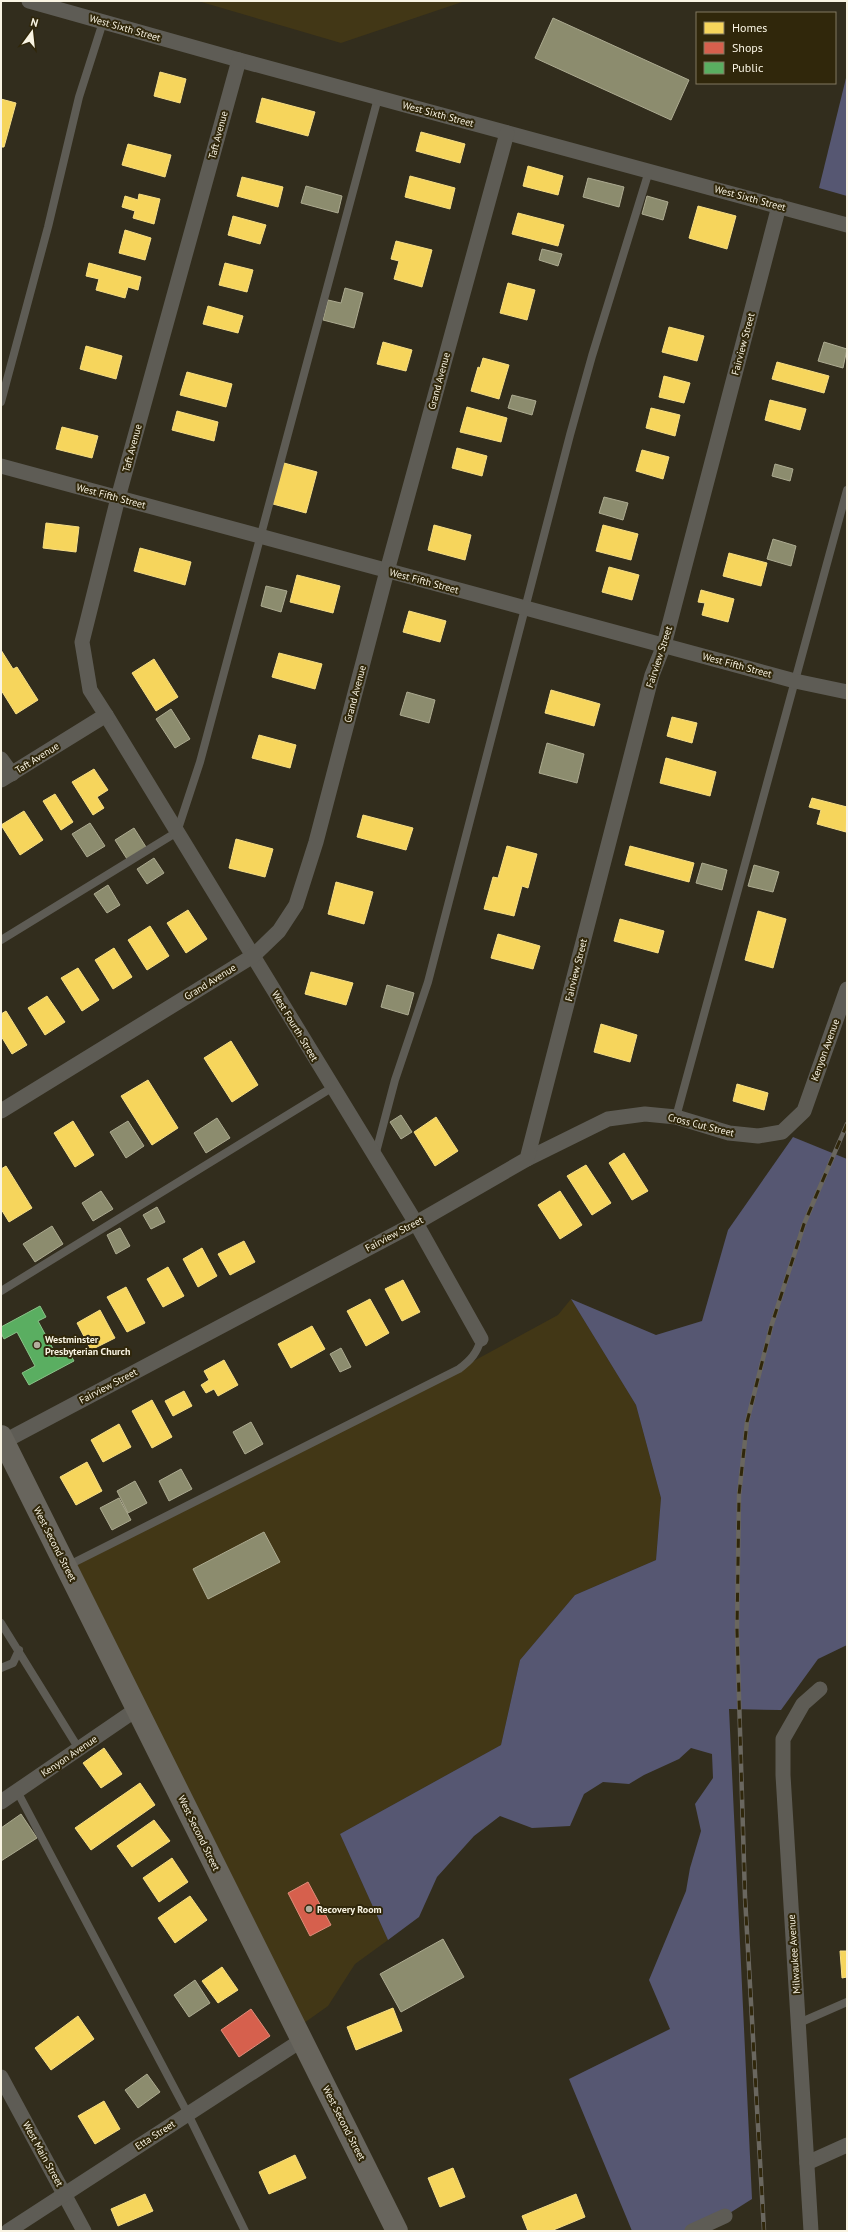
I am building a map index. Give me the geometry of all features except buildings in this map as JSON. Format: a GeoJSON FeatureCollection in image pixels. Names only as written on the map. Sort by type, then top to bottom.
{"type":"FeatureCollection","features":[{"type":"Feature","properties":{"kind":"main road","name":"West Second Street"},"geometry":{"type":"LineString","coordinates":[[2,1440],[138,1709],[397,2231]]}},
{"type":"Feature","properties":{"kind":"street","name":"West Sixth Street"},"geometry":{"type":"LineString","coordinates":[[29,1],[239,60],[847,225]]}},
{"type":"Feature","properties":{"kind":"street","name":"Taft Avenue"},"geometry":{"type":"LineString","coordinates":[[6,777],[106,715],[90,690],[82,642],[118,498],[239,60]]}},
{"type":"Feature","properties":{"kind":"street","name":"Grand Avenue"},"geometry":{"type":"LineString","coordinates":[[1,1111],[253,956],[278,931],[296,905],[316,842],[387,570],[507,133]]}},
{"type":"Feature","properties":{"kind":"street","name":"Fairview Street"},"geometry":{"type":"LineString","coordinates":[[2,1440],[416,1222],[527,1159],[652,675],[664,646],[780,206]]}},
{"type":"Feature","properties":{"kind":"street","name":"West Fifth Street"},"geometry":{"type":"LineString","coordinates":[[1,466],[260,538],[387,570],[795,681],[847,692]]}},
{"type":"Feature","properties":{"kind":"street","name":"West Fourth Street"},"geometry":{"type":"LineString","coordinates":[[106,715],[416,1222],[481,1339]]}},
{"type":"Feature","properties":{"kind":"street"},"geometry":{"type":"LineString","coordinates":[[1,759],[6,777]]}},
{"type":"Feature","properties":{"kind":"street","name":"Kenyon Avenue"},"geometry":{"type":"LineString","coordinates":[[804,1111],[847,989]]}},
{"type":"Feature","properties":{"kind":"street","name":"Cross Cut Street"},"geometry":{"type":"LineString","coordinates":[[527,1159],[608,1118],[645,1114],[676,1117],[729,1133],[758,1136],[782,1132],[804,1111]]}},
{"type":"Feature","properties":{"kind":"street","name":"Milwaukee Avenue"},"geometry":{"type":"LineString","coordinates":[[811,2231],[783,1775],[783,1739],[803,1704],[820,1689]]}},
{"type":"Feature","properties":{"kind":"street","name":"Kenyon Avenue"},"geometry":{"type":"LineString","coordinates":[[1,1802],[138,1709]]}},
{"type":"Feature","properties":{"kind":"street","name":"Etta Street"},"geometry":{"type":"LineString","coordinates":[[8,2231],[302,2040]]}},
{"type":"Feature","properties":{"kind":"street","name":"West Main Street"},"geometry":{"type":"LineString","coordinates":[[1,2076],[84,2231]]}},
{"type":"Feature","properties":{"kind":"street"},"geometry":{"type":"LineString","coordinates":[[807,2163],[847,2145]]}},
{"type":"Feature","properties":{"kind":"street"},"geometry":{"type":"LineString","coordinates":[[692,2231],[725,2216]]}},
{"type":"Feature","properties":{"kind":"lane"},"geometry":{"type":"LineString","coordinates":[[1,402],[48,227],[79,97],[103,22]]}},
{"type":"Feature","properties":{"kind":"lane"},"geometry":{"type":"LineString","coordinates":[[1,940],[177,832],[200,762],[378,98]]}},
{"type":"Feature","properties":{"kind":"lane"},"geometry":{"type":"LineString","coordinates":[[375,1156],[395,1080],[428,982],[590,363],[649,171]]}},
{"type":"Feature","properties":{"kind":"lane"},"geometry":{"type":"LineString","coordinates":[[676,1117],[847,490]]}},
{"type":"Feature","properties":{"kind":"lane"},"geometry":{"type":"LineString","coordinates":[[1,1291],[333,1086]]}},
{"type":"Feature","properties":{"kind":"lane"},"geometry":{"type":"LineString","coordinates":[[66,1566],[459,1368],[470,1361],[478,1350],[481,1339]]}},
{"type":"Feature","properties":{"kind":"lane"},"geometry":{"type":"LineString","coordinates":[[1,1623],[79,1749]]}},
{"type":"Feature","properties":{"kind":"lane"},"geometry":{"type":"LineString","coordinates":[[1,1668],[13,1663],[19,1650]]}},
{"type":"Feature","properties":{"kind":"lane"},"geometry":{"type":"LineString","coordinates":[[17,1791],[188,2114],[245,2231]]}},
{"type":"Feature","properties":{"kind":"lane"},"geometry":{"type":"LineString","coordinates":[[799,2023],[847,2002]]}},
{"type":"Feature","properties":{"kind":"shaded area"},"geometry":{"type":"Polygon","coordinates":[[[198,1],[465,1],[341,43],[198,1]]]}},
{"type":"Feature","properties":{"kind":"shaded area"},"geometry":{"type":"Polygon","coordinates":[[[847,74],[847,196],[819,188],[847,74]]]}},
{"type":"Feature","properties":{"kind":"shaded area"},"geometry":{"type":"Polygon","coordinates":[[[793,1137],[847,1159],[847,1645],[818,1659],[781,1710],[729,1709],[752,2199],[725,2216],[692,2231],[632,2231],[569,2079],[670,2029],[649,1980],[686,1891],[690,1868],[701,1831],[695,1804],[713,1778],[712,1754],[691,1748],[679,1759],[644,1775],[629,1784],[603,1782],[584,1794],[570,1826],[532,1828],[500,1816],[474,1836],[437,1877],[419,1917],[388,1940],[340,1834],[501,1745],[520,1660],[575,1595],[656,1560],[661,1498],[636,1405],[571,1299],[656,1335],[702,1321],[728,1230],[793,1137]]]}},
{"type":"Feature","properties":{"kind":"shaded area"},"geometry":{"type":"Polygon","coordinates":[[[571,1299],[636,1405],[661,1498],[656,1560],[575,1595],[520,1660],[501,1745],[340,1834],[388,1940],[355,1964],[328,2006],[297,2028],[66,1566],[459,1369],[558,1315],[571,1299]]]}},
{"type":"Feature","properties":{"kind":"railway"},"geometry":{"type":"LineString","coordinates":[[764,2231],[745,1897],[737,1630],[739,1495],[747,1422],[771,1327],[804,1224],[847,1124]]}},
{"type":"Feature","properties":{"kind":"place","name":"Westminster Presbyterian Church"},"geometry":{"type":"Point","coordinates":[37,1345]}},
{"type":"Feature","properties":{"kind":"place","name":"Recovery Room"},"geometry":{"type":"Point","coordinates":[309,1909]}}]}
